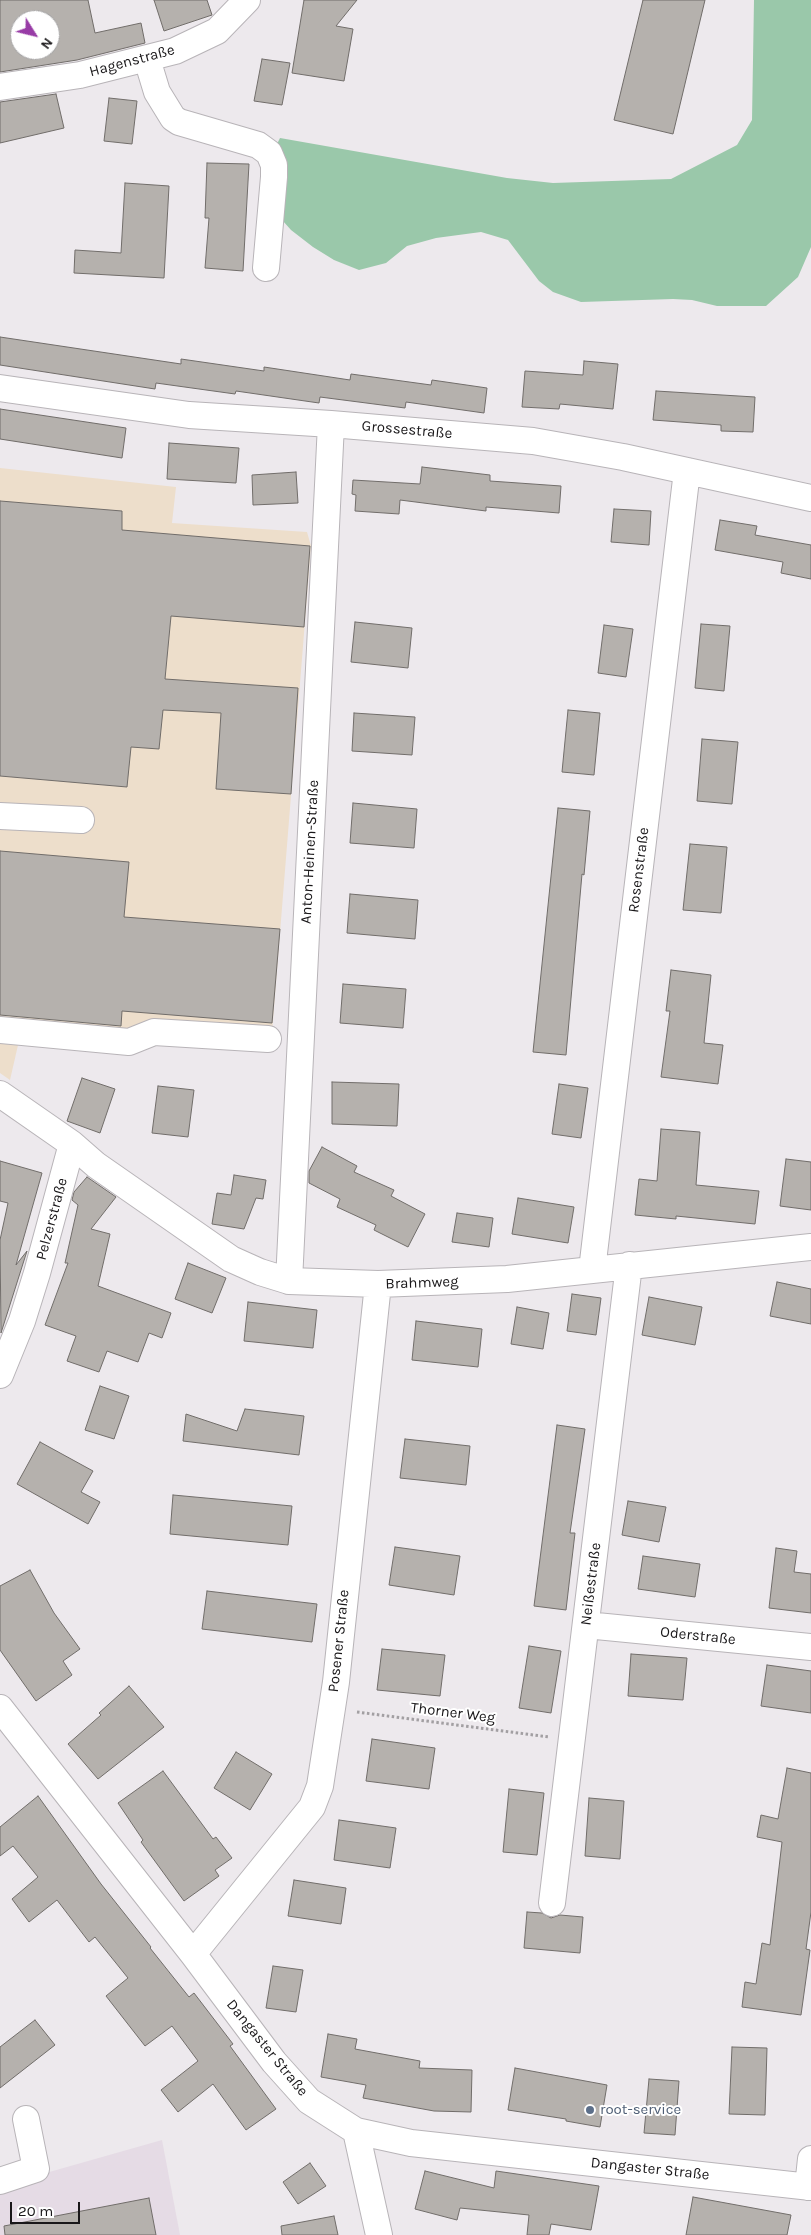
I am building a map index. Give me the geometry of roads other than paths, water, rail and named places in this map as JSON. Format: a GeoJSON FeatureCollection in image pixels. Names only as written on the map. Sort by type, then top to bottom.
{"type":"FeatureCollection","features":[{"type":"Feature","properties":{"kind":"street","name":"Hagenstraße"},"geometry":{"type":"LineString","coordinates":[[0,87],[80,75],[175,51],[217,31],[247,0]]}},
{"type":"Feature","properties":{"kind":"street"},"geometry":{"type":"LineString","coordinates":[[147,59],[157,92],[173,118],[180,122],[258,145],[269,153],[274,165],[274,177],[266,268]]}},
{"type":"Feature","properties":{"kind":"street","name":"Grossestraße"},"geometry":{"type":"LineString","coordinates":[[0,388],[189,415],[331,424],[533,441],[584,449],[687,470],[811,498]]}},
{"type":"Feature","properties":{"kind":"street","name":"Anton-Heinen-Straße"},"geometry":{"type":"LineString","coordinates":[[289,1281],[331,424]]}},
{"type":"Feature","properties":{"kind":"street","name":"Rosenstraße"},"geometry":{"type":"LineString","coordinates":[[592,1270],[687,470]]}},
{"type":"Feature","properties":{"kind":"street"},"geometry":{"type":"LineString","coordinates":[[0,816],[81,820]]}},
{"type":"Feature","properties":{"kind":"street"},"geometry":{"type":"LineString","coordinates":[[0,1030],[129,1042],[154,1032],[268,1039]]}},
{"type":"Feature","properties":{"kind":"street"},"geometry":{"type":"LineString","coordinates":[[0,1094],[72,1144]]}},
{"type":"Feature","properties":{"kind":"street","name":"Brahmweg"},"geometry":{"type":"LineString","coordinates":[[72,1144],[96,1165],[231,1259],[260,1272],[289,1281],[378,1284],[507,1279],[811,1247]]}},
{"type":"Feature","properties":{"kind":"street","name":"Pelzerstraße"},"geometry":{"type":"LineString","coordinates":[[0,1375],[22,1321],[37,1273],[72,1144]]}},
{"type":"Feature","properties":{"kind":"street","name":"Neißestraße"},"geometry":{"type":"LineString","coordinates":[[552,1903],[629,1265]]}},
{"type":"Feature","properties":{"kind":"street","name":"Posener Straße"},"geometry":{"type":"LineString","coordinates":[[193,1954],[312,1806],[320,1786],[336,1682],[378,1284]]}},
{"type":"Feature","properties":{"kind":"street","name":"Oderstraße"},"geometry":{"type":"LineString","coordinates":[[586,1625],[811,1647]]}},
{"type":"Feature","properties":{"kind":"street","name":"Dangaster Straße"},"geometry":{"type":"LineString","coordinates":[[0,1708],[193,1954],[274,2062],[309,2101],[356,2131],[411,2143],[809,2187]]}},
{"type":"Feature","properties":{"kind":"street"},"geometry":{"type":"LineString","coordinates":[[0,2181],[36,2169],[26,2119]]}},
{"type":"Feature","properties":{"kind":"street"},"geometry":{"type":"LineString","coordinates":[[356,2131],[379,2235]]}},
{"type":"Feature","properties":{"kind":"street"},"geometry":{"type":"LineString","coordinates":[[809,2187],[811,2159]]}},
{"type":"Feature","properties":{"kind":"place","name":"root-service"},"geometry":{"type":"Point","coordinates":[590,2110]}}]}
